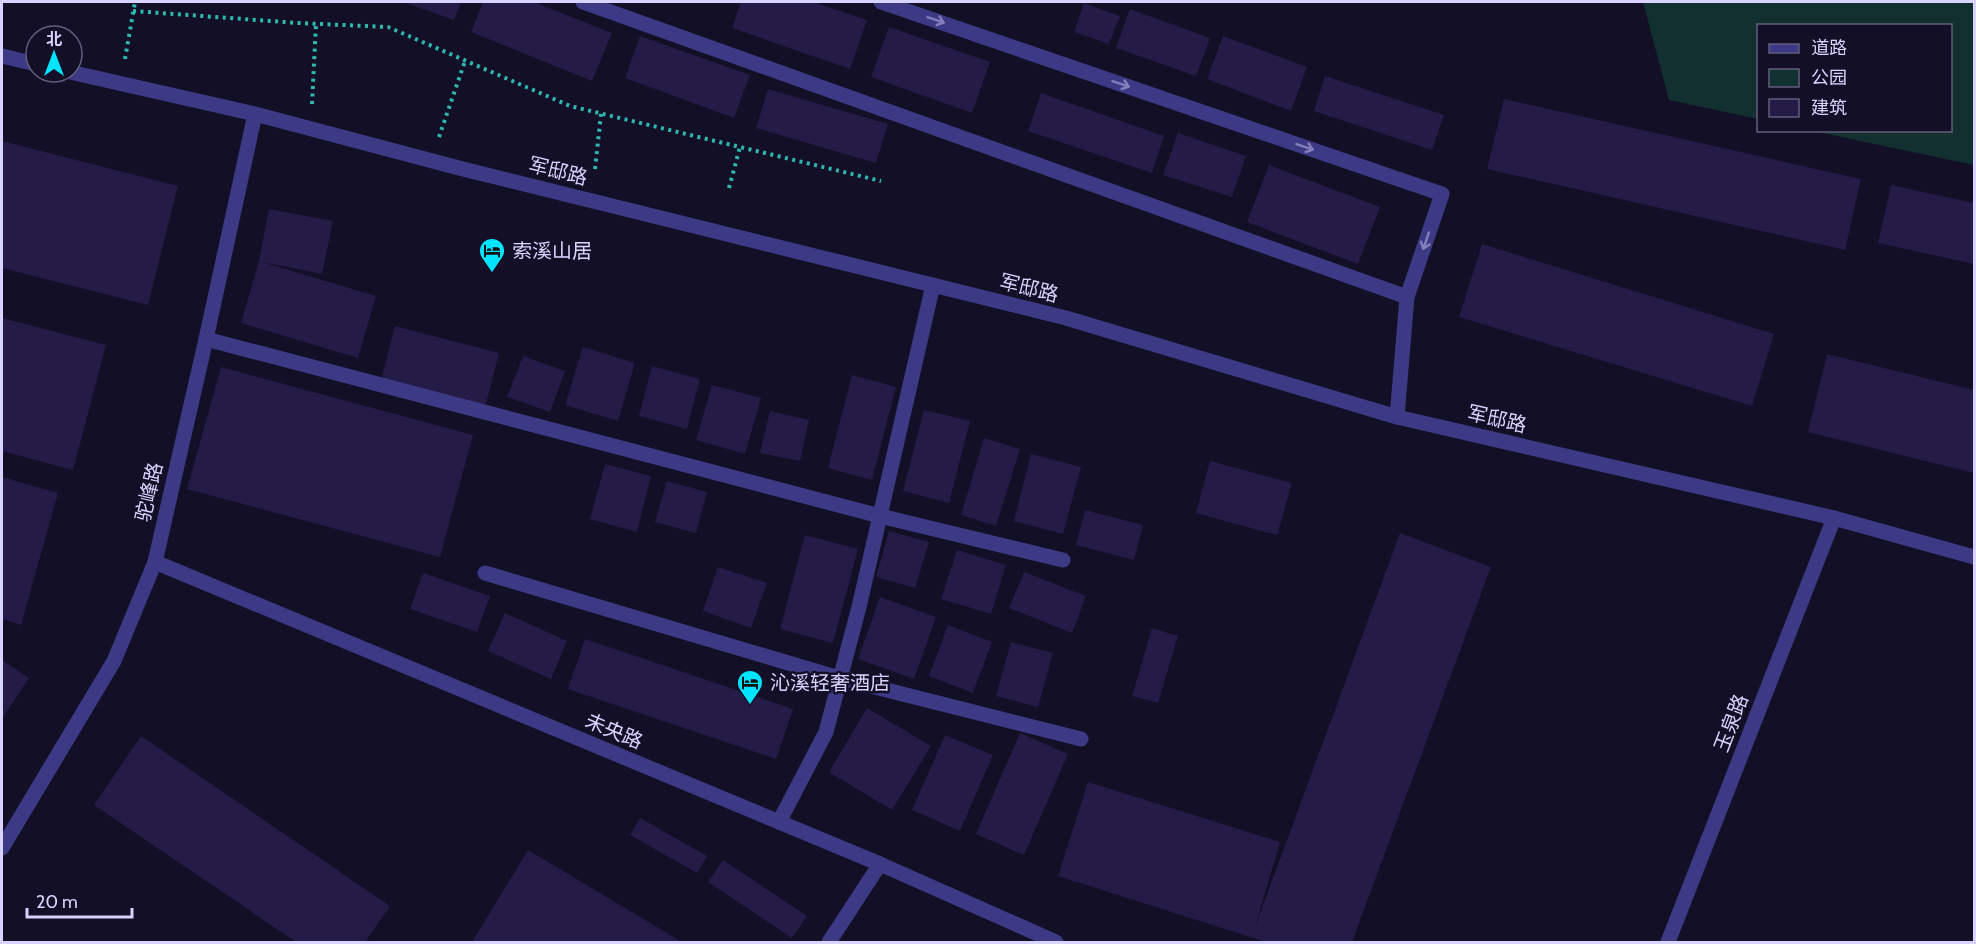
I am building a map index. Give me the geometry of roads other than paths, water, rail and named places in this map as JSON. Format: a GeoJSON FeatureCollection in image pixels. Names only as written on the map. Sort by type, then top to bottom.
{"type":"FeatureCollection","features":[{"type":"Feature","properties":{"kind":"street"},"geometry":{"type":"LineString","coordinates":[[583,2],[1407,297]]}},
{"type":"Feature","properties":{"kind":"street"},"geometry":{"type":"LineString","coordinates":[[881,2],[1442,194],[1407,297],[1397,417]]}},
{"type":"Feature","properties":{"kind":"street"},"geometry":{"type":"LineString","coordinates":[[2,56],[24,61]]}},
{"type":"Feature","properties":{"kind":"street","name":"军邸路"},"geometry":{"type":"LineString","coordinates":[[84,75],[255,114],[431,161],[1066,318],[1397,417],[1834,518],[1974,557]]}},
{"type":"Feature","properties":{"kind":"street","name":"驼峰路"},"geometry":{"type":"LineString","coordinates":[[2,849],[114,661],[155,562],[255,114]]}},
{"type":"Feature","properties":{"kind":"street"},"geometry":{"type":"LineString","coordinates":[[779,822],[826,732],[859,607],[933,285]]}},
{"type":"Feature","properties":{"kind":"street"},"geometry":{"type":"LineString","coordinates":[[206,339],[880,516],[1064,560]]}},
{"type":"Feature","properties":{"kind":"street","name":"玉泉路"},"geometry":{"type":"LineString","coordinates":[[1668,942],[1834,518]]}},
{"type":"Feature","properties":{"kind":"street","name":"未央路"},"geometry":{"type":"LineString","coordinates":[[155,562],[880,864],[1056,942]]}},
{"type":"Feature","properties":{"kind":"street"},"geometry":{"type":"LineString","coordinates":[[485,573],[839,678],[1081,739]]}},
{"type":"Feature","properties":{"kind":"street"},"geometry":{"type":"LineString","coordinates":[[830,942],[880,864]]}},
{"type":"Feature","properties":{"kind":"place","name":"索溪山居"},"geometry":{"type":"Point","coordinates":[492,274]}},
{"type":"Feature","properties":{"kind":"place","name":"沁溪轻奢酒店"},"geometry":{"type":"Point","coordinates":[750,706]}}]}
